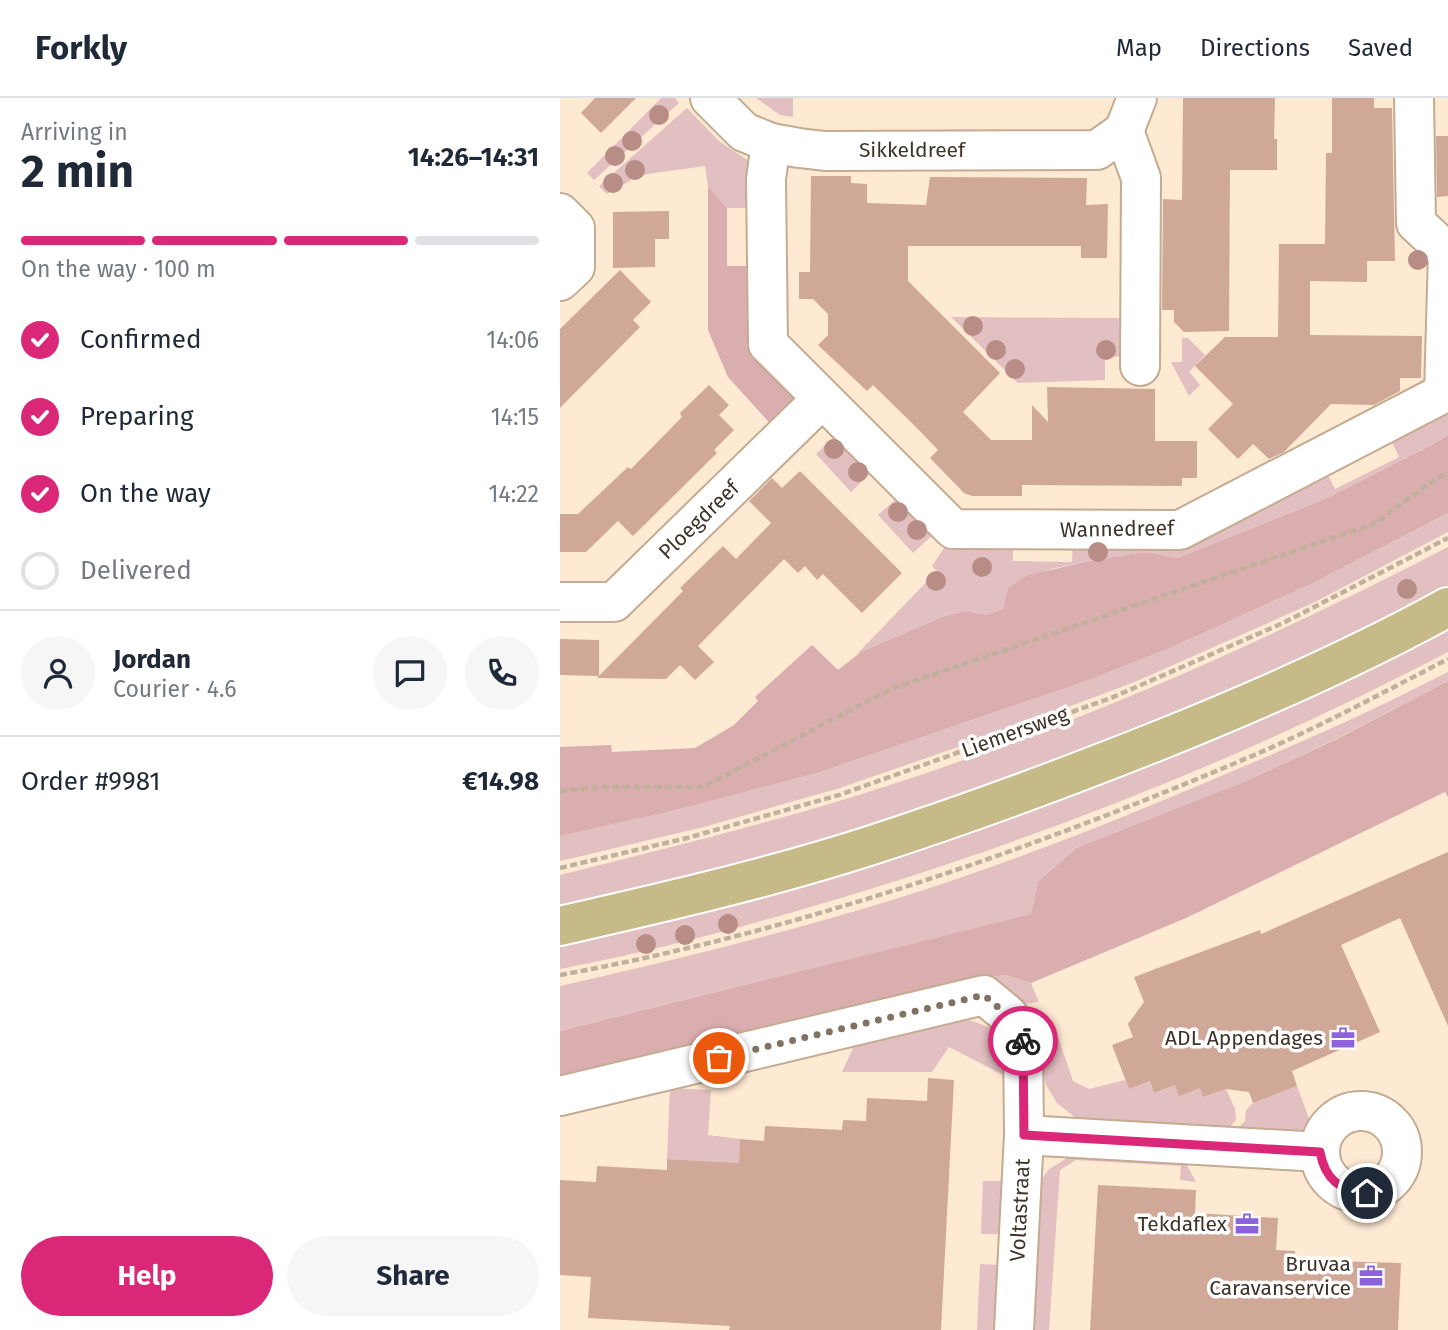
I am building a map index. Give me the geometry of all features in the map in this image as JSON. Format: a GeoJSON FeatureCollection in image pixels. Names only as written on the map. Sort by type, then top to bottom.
{"type":"FeatureCollection","features":[{"type":"Feature","properties":{"kind":"main road"},"geometry":{"type":"LineString","coordinates":[[560,926],[687,897],[870,846],[1049,784],[1225,714],[1394,637],[1448,607]]}},
{"type":"Feature","properties":{"kind":"street","name":"Sikkeldreef"},"geometry":{"type":"LineString","coordinates":[[710,98],[744,132],[771,142],[825,151],[1097,150],[1130,115]]}},
{"type":"Feature","properties":{"kind":"street","name":"Wannedreef"},"geometry":{"type":"LineString","coordinates":[[771,142],[766,178],[768,344],[953,529],[1180,530],[1444,393],[1448,253],[1416,223],[1414,98]]}},
{"type":"Feature","properties":{"kind":"street","name":"Sikkeldreef"},"geometry":{"type":"LineString","coordinates":[[1130,115],[1141,178],[1140,366]]}},
{"type":"Feature","properties":{"kind":"street"},"geometry":{"type":"LineString","coordinates":[[560,213],[575,228],[575,267],[560,281]]}},
{"type":"Feature","properties":{"kind":"street","name":"Ploegdreef"},"geometry":{"type":"LineString","coordinates":[[560,602],[614,602],[822,399]]}},
{"type":"Feature","properties":{"kind":"street","name":"Voltastraat"},"geometry":{"type":"LineString","coordinates":[[560,1096],[984,995],[1007,1015],[1023,1038],[1024,1135],[1014,1330]]}},
{"type":"Feature","properties":{"kind":"street"},"geometry":{"type":"LineString","coordinates":[[1024,1135],[1320,1152]]}},
{"type":"Feature","properties":{"kind":"path"},"geometry":{"type":"LineString","coordinates":[[560,791],[600,787],[703,787],[891,689],[1377,523],[1410,496],[1448,472]]}},
{"type":"Feature","properties":{"kind":"path","name":"Liemersweg"},"geometry":{"type":"LineString","coordinates":[[560,867],[687,838],[839,795],[1111,698],[1283,623],[1448,538]]}},
{"type":"Feature","properties":{"kind":"path"},"geometry":{"type":"LineString","coordinates":[[560,975],[689,948],[811,916],[895,891],[1065,831],[1260,752],[1448,659]]}},
{"type":"Feature","properties":{"kind":"shaded area"},"geometry":{"type":"Polygon","coordinates":[[[661,98],[675,98],[679,103],[594,180],[587,173],[661,98]]]}},
{"type":"Feature","properties":{"kind":"shaded area"},"geometry":{"type":"Polygon","coordinates":[[[756,98],[793,98],[793,117],[780,115],[756,98]]]}},
{"type":"Feature","properties":{"kind":"shaded area"},"geometry":{"type":"Polygon","coordinates":[[[687,108],[719,141],[750,162],[755,208],[727,208],[708,186],[705,166],[640,175],[607,194],[599,186],[687,108]]]}},
{"type":"Feature","properties":{"kind":"shaded area"},"geometry":{"type":"Polygon","coordinates":[[[1121,172],[1127,175],[1130,356],[1105,357],[1105,380],[1018,383],[951,317],[1121,318],[1121,172]]]}},
{"type":"Feature","properties":{"kind":"shaded area"},"geometry":{"type":"Polygon","coordinates":[[[708,186],[727,208],[727,266],[755,266],[799,394],[776,430],[728,377],[708,330],[708,186]]]}},
{"type":"Feature","properties":{"kind":"shaded area"},"geometry":{"type":"Polygon","coordinates":[[[1182,338],[1188,338],[1205,355],[1189,372],[1200,385],[1189,396],[1171,362],[1182,362],[1182,338]]]}},
{"type":"Feature","properties":{"kind":"shaded area"},"geometry":{"type":"Polygon","coordinates":[[[1448,408],[1448,435],[1325,499],[1178,558],[1144,552],[1051,569],[1008,588],[1003,609],[987,615],[965,611],[942,617],[857,654],[937,571],[932,566],[950,539],[1013,540],[1013,561],[1072,562],[1073,541],[1326,471],[1335,489],[1399,457],[1390,438],[1448,408]]]}},
{"type":"Feature","properties":{"kind":"shaded area"},"geometry":{"type":"Polygon","coordinates":[[[840,431],[875,469],[851,492],[816,454],[840,431]]]}},
{"type":"Feature","properties":{"kind":"shaded area"},"geometry":{"type":"Polygon","coordinates":[[[1448,435],[1448,513],[1311,584],[1172,647],[1089,680],[817,773],[672,811],[560,836],[560,747],[611,745],[612,752],[695,748],[734,725],[758,701],[755,697],[812,645],[838,670],[861,652],[942,617],[965,611],[987,615],[1003,609],[1008,588],[1028,575],[1144,552],[1178,558],[1325,499],[1448,435]]]}},
{"type":"Feature","properties":{"kind":"shaded area"},"geometry":{"type":"Polygon","coordinates":[[[903,493],[938,530],[913,553],[878,515],[903,493]]]}},
{"type":"Feature","properties":{"kind":"shaded area"},"geometry":{"type":"Polygon","coordinates":[[[1448,513],[1448,532],[1313,603],[1137,681],[1010,729],[840,788],[704,827],[560,861],[560,836],[672,811],[817,773],[1089,680],[1172,647],[1311,584],[1448,513]]]}},
{"type":"Feature","properties":{"kind":"shaded area"},"geometry":{"type":"Polygon","coordinates":[[[1448,547],[1448,587],[1264,678],[1119,741],[866,831],[560,910],[560,875],[810,809],[893,784],[1035,734],[1244,647],[1448,547]]]}},
{"type":"Feature","properties":{"kind":"shaded area"},"geometry":{"type":"Polygon","coordinates":[[[1448,627],[1448,652],[1236,754],[1090,813],[942,866],[829,901],[676,943],[560,969],[560,946],[636,930],[795,888],[1448,627]]]}},
{"type":"Feature","properties":{"kind":"shaded area"},"geometry":{"type":"Polygon","coordinates":[[[1448,672],[1448,681],[1334,740],[1165,815],[1038,882],[1031,914],[560,1031],[560,986],[808,925],[973,873],[1098,827],[1250,764],[1448,672]]]}},
{"type":"Feature","properties":{"kind":"shaded area"},"geometry":{"type":"Polygon","coordinates":[[[1448,681],[1448,797],[1445,792],[1186,918],[1031,983],[1006,975],[974,979],[560,1080],[560,1031],[1031,914],[1038,882],[1077,848],[1239,784],[1335,740],[1448,681]]]}},
{"type":"Feature","properties":{"kind":"shaded area"},"geometry":{"type":"Polygon","coordinates":[[[1006,975],[1031,983],[1039,1002],[1022,1004],[974,979],[1006,975]]]}},
{"type":"Feature","properties":{"kind":"shaded area"},"geometry":{"type":"Polygon","coordinates":[[[959,1018],[983,1025],[1005,1043],[1009,1078],[949,1047],[932,1072],[842,1072],[854,1046],[959,1018]]]}},
{"type":"Feature","properties":{"kind":"shaded area"},"geometry":{"type":"Polygon","coordinates":[[[1050,1036],[1058,1037],[1073,1081],[1089,1089],[1125,1080],[1129,1089],[1150,1081],[1154,1093],[1175,1085],[1200,1088],[1204,1097],[1226,1089],[1235,1109],[1236,1120],[1230,1127],[1216,1129],[1077,1119],[1057,1103],[1046,1085],[1040,1052],[1043,1042],[1050,1036]]]}},
{"type":"Feature","properties":{"kind":"shaded area"},"geometry":{"type":"Polygon","coordinates":[[[1297,1086],[1311,1124],[1306,1131],[1236,1130],[1245,1121],[1246,1110],[1253,1103],[1297,1086]]]}},
{"type":"Feature","properties":{"kind":"shaded area"},"geometry":{"type":"Polygon","coordinates":[[[670,1088],[711,1090],[708,1135],[740,1139],[739,1163],[667,1159],[670,1088]]]}},
{"type":"Feature","properties":{"kind":"shaded area"},"geometry":{"type":"Polygon","coordinates":[[[1069,1157],[1183,1158],[1196,1182],[1180,1180],[1181,1166],[1076,1160],[1060,1170],[1049,1330],[1029,1330],[1040,1182],[1049,1169],[1069,1157]]]}},
{"type":"Feature","properties":{"kind":"shaded area"},"geometry":{"type":"Polygon","coordinates":[[[983,1181],[1002,1181],[1000,1234],[981,1234],[983,1181]]]}},
{"type":"Feature","properties":{"kind":"shaded area"},"geometry":{"type":"Polygon","coordinates":[[[980,1264],[1001,1265],[998,1330],[977,1330],[980,1264]]]}},
{"type":"Feature","properties":{"kind":"building"},"geometry":{"type":"Polygon","coordinates":[[[595,98],[636,98],[601,133],[581,113],[595,98]]]}},
{"type":"Feature","properties":{"kind":"building"},"geometry":{"type":"Polygon","coordinates":[[[1183,98],[1275,98],[1274,139],[1277,139],[1277,170],[1230,170],[1229,331],[1184,332],[1174,322],[1174,310],[1162,310],[1163,199],[1182,200],[1183,98]]]}},
{"type":"Feature","properties":{"kind":"building"},"geometry":{"type":"Polygon","coordinates":[[[1332,98],[1374,98],[1374,108],[1392,108],[1395,261],[1367,261],[1367,282],[1310,281],[1310,335],[1422,336],[1421,378],[1400,378],[1400,391],[1374,405],[1331,404],[1284,452],[1269,459],[1253,444],[1238,459],[1208,429],[1233,404],[1195,366],[1225,337],[1278,337],[1279,244],[1325,244],[1326,153],[1332,153],[1332,98]]]}},
{"type":"Feature","properties":{"kind":"building"},"geometry":{"type":"Polygon","coordinates":[[[1436,136],[1448,136],[1448,196],[1437,197],[1436,136]]]}},
{"type":"Feature","properties":{"kind":"building"},"geometry":{"type":"Polygon","coordinates":[[[811,176],[851,176],[851,183],[867,184],[867,203],[926,205],[930,177],[1087,178],[1086,205],[1108,204],[1107,258],[1081,258],[1081,246],[908,246],[908,281],[1000,373],[963,412],[991,440],[1032,440],[1032,405],[1048,422],[1047,387],[1155,389],[1155,441],[1197,441],[1197,478],[1182,478],[1182,486],[1022,485],[1022,496],[972,496],[964,493],[930,458],[938,450],[920,431],[873,385],[867,391],[818,345],[828,335],[828,314],[813,299],[799,299],[799,272],[810,272],[811,176]]]}},
{"type":"Feature","properties":{"kind":"building"},"geometry":{"type":"Polygon","coordinates":[[[669,211],[669,239],[655,239],[655,267],[613,268],[613,212],[669,211]]]}},
{"type":"Feature","properties":{"kind":"building"},"geometry":{"type":"Polygon","coordinates":[[[620,270],[651,302],[633,320],[640,327],[560,408],[560,329],[620,270]]]}},
{"type":"Feature","properties":{"kind":"building"},"geometry":{"type":"Polygon","coordinates":[[[709,385],[729,405],[719,415],[734,430],[714,450],[717,453],[633,536],[618,521],[586,552],[560,552],[560,514],[578,514],[628,467],[631,469],[682,417],[680,413],[709,385]]]}},
{"type":"Feature","properties":{"kind":"building"},"geometry":{"type":"Polygon","coordinates":[[[800,471],[902,573],[862,613],[823,574],[817,580],[805,566],[798,573],[784,559],[698,646],[714,662],[695,680],[680,665],[666,679],[597,678],[683,591],[680,588],[723,546],[736,559],[771,523],[749,501],[772,478],[782,488],[800,471]]]}},
{"type":"Feature","properties":{"kind":"building"},"geometry":{"type":"Polygon","coordinates":[[[560,639],[599,640],[599,676],[560,675],[560,639]]]}},
{"type":"Feature","properties":{"kind":"building"},"geometry":{"type":"Polygon","coordinates":[[[1448,852],[1448,1026],[1400,918],[1341,945],[1380,1032],[1292,1071],[1297,1086],[1253,1103],[1249,1092],[1226,1089],[1203,1097],[1200,1088],[1179,1096],[1175,1085],[1154,1093],[1150,1081],[1129,1089],[1112,1045],[1133,1037],[1128,1024],[1144,1002],[1134,977],[1260,930],[1261,934],[1448,852]]]}},
{"type":"Feature","properties":{"kind":"building"},"geometry":{"type":"Polygon","coordinates":[[[928,1078],[954,1080],[941,1330],[729,1330],[730,1326],[588,1318],[591,1277],[560,1275],[560,1180],[596,1182],[597,1166],[667,1170],[667,1159],[739,1163],[740,1139],[764,1141],[765,1126],[842,1130],[843,1120],[866,1121],[867,1098],[927,1101],[928,1078]]]}},
{"type":"Feature","properties":{"kind":"building"},"geometry":{"type":"Polygon","coordinates":[[[1098,1185],[1196,1190],[1195,1213],[1278,1218],[1276,1250],[1295,1251],[1295,1260],[1401,1263],[1398,1330],[1090,1330],[1098,1185]]]}},
{"type":"Feature","properties":{"kind":"way so far"},"geometry":{"type":"LineString","coordinates":[[719,1058],[984,995],[1007,1015],[1023,1041]]}},
{"type":"Feature","properties":{"kind":"place","name":"ADL Appendages"},"geometry":{"type":"Point","coordinates":[1343,1038]}},
{"type":"Feature","properties":{"kind":"place","name":"Tekdaflex"},"geometry":{"type":"Point","coordinates":[1247,1224]}},
{"type":"Feature","properties":{"kind":"place","name":"Bruvaa Caravanservice"},"geometry":{"type":"Point","coordinates":[1371,1276]}},
{"type":"Feature","properties":{"kind":"route"},"geometry":{"type":"LineString","coordinates":[[1023,1041],[1024,1135],[1320,1152],[1322,1166],[1329,1178],[1340,1187],[1367,1193]]}}]}
